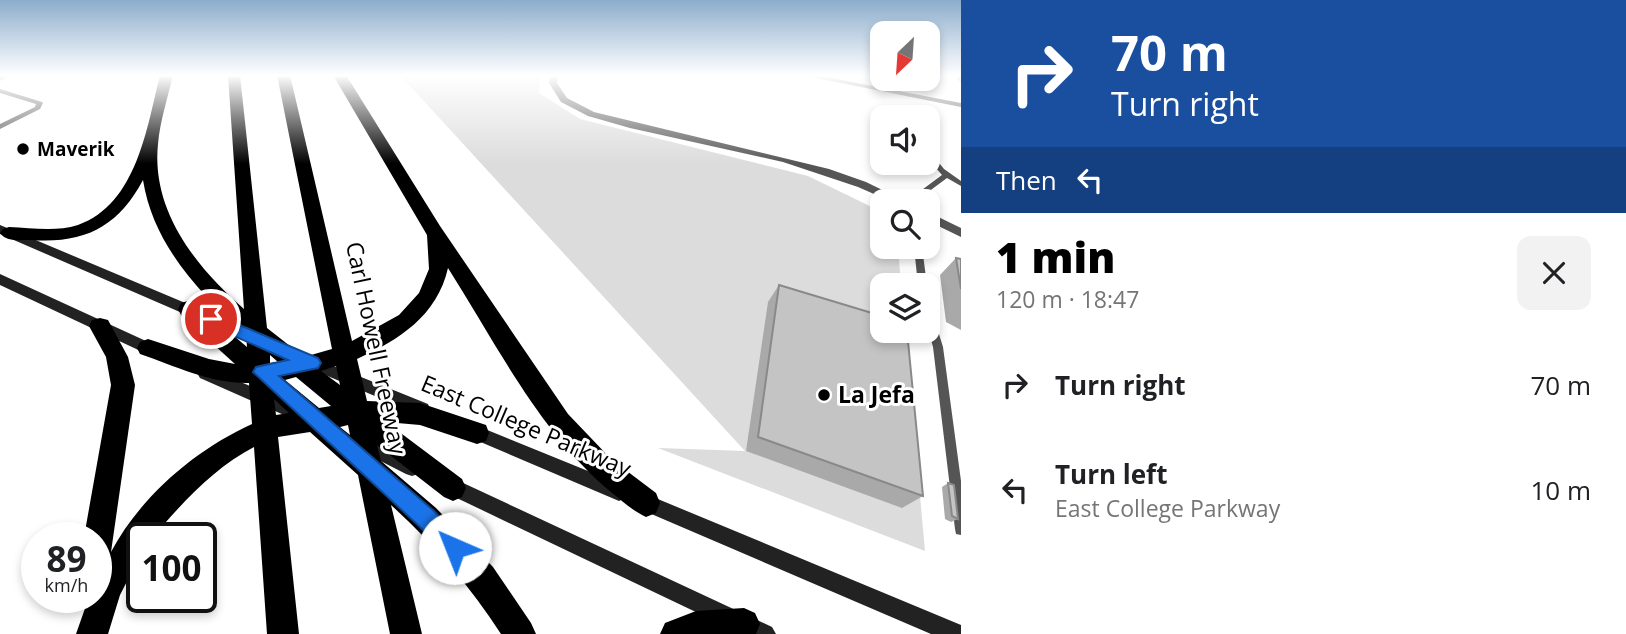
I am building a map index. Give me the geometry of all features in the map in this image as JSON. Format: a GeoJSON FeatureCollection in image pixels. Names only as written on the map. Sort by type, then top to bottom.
{"type":"FeatureCollection","features":[{"type":"Feature","properties":{"kind":"highway"},"geometry":{"type":"LineString","coordinates":[[4,231],[53,235],[79,230],[106,218],[122,205],[129,195],[150,143],[160,105]]}},
{"type":"Feature","properties":{"kind":"highway"},"geometry":{"type":"LineString","coordinates":[[237,105],[283,628]]}},
{"type":"Feature","properties":{"kind":"highway","name":"Carl Howell Freeway"},"geometry":{"type":"LineString","coordinates":[[289,105],[406,634]]}},
{"type":"Feature","properties":{"kind":"highway"},"geometry":{"type":"LineString","coordinates":[[358,105],[433,230],[573,439],[602,468],[646,503]]}},
{"type":"Feature","properties":{"kind":"highway"},"geometry":{"type":"LineString","coordinates":[[150,143],[155,200],[169,233],[206,283],[278,348],[306,365],[401,451],[453,488]]}},
{"type":"Feature","properties":{"kind":"highway"},"geometry":{"type":"LineString","coordinates":[[148,348],[208,367],[245,374],[306,365],[349,353],[385,337],[411,317],[427,298],[438,278],[440,253],[433,230]]}},
{"type":"Feature","properties":{"kind":"highway"},"geometry":{"type":"LineString","coordinates":[[188,309],[435,527],[482,578],[520,634]]}},
{"type":"Feature","properties":{"kind":"highway"},"geometry":{"type":"LineString","coordinates":[[100,326],[117,357],[123,385],[101,522]]}},
{"type":"Feature","properties":{"kind":"highway"},"geometry":{"type":"LineString","coordinates":[[90,634],[118,564],[144,526],[169,496],[231,446],[271,427],[375,410],[420,414],[477,433]]}},
{"type":"Feature","properties":{"kind":"highway"},"geometry":{"type":"LineString","coordinates":[[90,634],[91,613]]}},
{"type":"Feature","properties":{"kind":"highway"},"geometry":{"type":"LineString","coordinates":[[676,634],[696,627],[755,629]]}},
{"type":"Feature","properties":{"kind":"main road"},"geometry":{"type":"LineString","coordinates":[[4,231],[278,348]]}},
{"type":"Feature","properties":{"kind":"main road"},"geometry":{"type":"LineString","coordinates":[[0,279],[148,348],[314,420],[755,629]]}},
{"type":"Feature","properties":{"kind":"main road","name":"East College Parkway"},"geometry":{"type":"LineString","coordinates":[[306,365],[477,433],[956,634]]}},
{"type":"Feature","properties":{"kind":"street"},"geometry":{"type":"LineString","coordinates":[[573,105],[591,114],[802,164],[872,189]]}},
{"type":"Feature","properties":{"kind":"street"},"geometry":{"type":"LineString","coordinates":[[940,222],[961,233]]}},
{"type":"Feature","properties":{"kind":"lane"},"geometry":{"type":"LineString","coordinates":[[0,127],[38,108],[39,105]]}},
{"type":"Feature","properties":{"kind":"lane"},"geometry":{"type":"LineString","coordinates":[[940,168],[961,184]]}},
{"type":"Feature","properties":{"kind":"lane"},"geometry":{"type":"LineString","coordinates":[[927,189],[946,175]]}},
{"type":"Feature","properties":{"kind":"lane"},"geometry":{"type":"LineString","coordinates":[[937,343],[961,529]]}},
{"type":"Feature","properties":{"kind":"shaded area"},"geometry":{"type":"Polygon","coordinates":[[[427,105],[557,105],[580,119],[808,176],[870,206],[870,259],[899,259],[900,273],[870,273],[870,343],[906,343],[925,551],[658,448],[745,451],[427,105]]]}},
{"type":"Feature","properties":{"kind":"building"},"geometry":{"type":"Polygon","coordinates":[[[956,258],[961,259],[961,289],[956,258]]]}},
{"type":"Feature","properties":{"kind":"building","name":"La Jefa"},"geometry":{"type":"Polygon","coordinates":[[[779,285],[870,312],[870,343],[908,343],[923,496],[758,437],[779,285]]]}},
{"type":"Feature","properties":{"kind":"building"},"geometry":{"type":"Polygon","coordinates":[[[948,483],[954,485],[958,519],[952,516],[948,483]]]}},
{"type":"Feature","properties":{"kind":"place","name":"Maverik"},"geometry":{"type":"Point","coordinates":[23,149]}},
{"type":"Feature","properties":{"kind":"place","name":"La Jefa"},"geometry":{"type":"Point","coordinates":[824,395]}},
{"type":"Feature","properties":{"kind":"route"},"geometry":{"type":"LineString","coordinates":[[211,319],[312,363],[291,369],[262,372],[455,548]]}}]}
